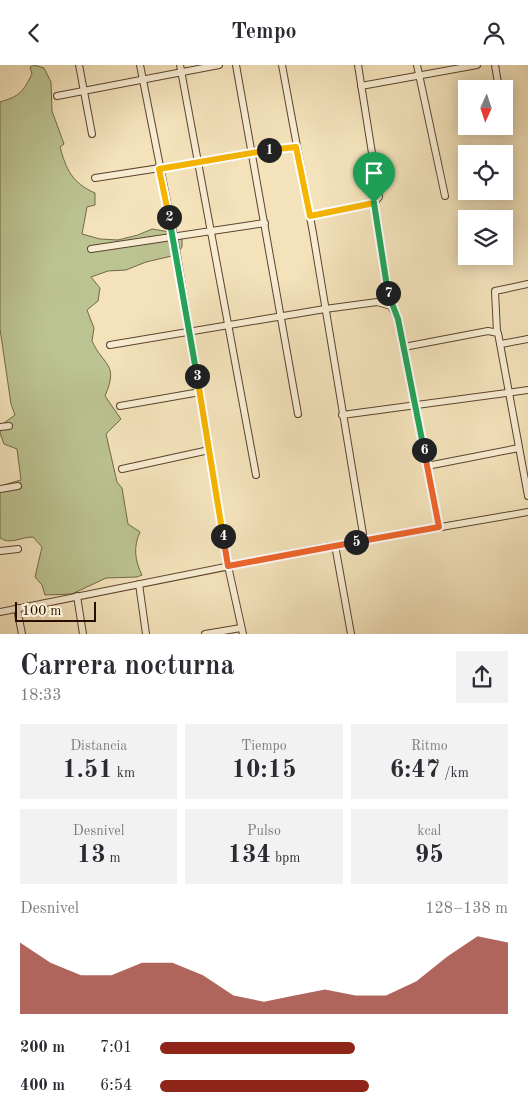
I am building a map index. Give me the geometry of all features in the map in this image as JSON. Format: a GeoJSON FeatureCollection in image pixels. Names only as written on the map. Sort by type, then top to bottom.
{"type":"FeatureCollection","features":[{"type":"Feature","properties":{"kind":"street"},"geometry":{"type":"LineString","coordinates":[[79,65],[92,134]]}},
{"type":"Feature","properties":{"kind":"street"},"geometry":{"type":"LineString","coordinates":[[140,65],[159,169],[174,237],[228,566],[242,631],[205,634]]}},
{"type":"Feature","properties":{"kind":"street"},"geometry":{"type":"LineString","coordinates":[[57,96],[142,80],[180,68],[219,65]]}},
{"type":"Feature","properties":{"kind":"street"},"geometry":{"type":"LineString","coordinates":[[236,65],[253,152],[298,415]]}},
{"type":"Feature","properties":{"kind":"street"},"geometry":{"type":"LineString","coordinates":[[282,65],[310,216],[364,540]]}},
{"type":"Feature","properties":{"kind":"street"},"geometry":{"type":"LineString","coordinates":[[310,216],[374,203],[379,197],[358,65]]}},
{"type":"Feature","properties":{"kind":"street"},"geometry":{"type":"LineString","coordinates":[[417,65],[444,196]]}},
{"type":"Feature","properties":{"kind":"street"},"geometry":{"type":"LineString","coordinates":[[361,86],[477,65]]}},
{"type":"Feature","properties":{"kind":"street"},"geometry":{"type":"LineString","coordinates":[[495,65],[498,80]]}},
{"type":"Feature","properties":{"kind":"street"},"geometry":{"type":"LineString","coordinates":[[180,68],[199,161],[227,327],[256,475]]}},
{"type":"Feature","properties":{"kind":"street"},"geometry":{"type":"LineString","coordinates":[[95,178],[159,169],[253,152],[296,147]]}},
{"type":"Feature","properties":{"kind":"street"},"geometry":{"type":"LineString","coordinates":[[374,203],[391,306],[398,319],[439,527]]}},
{"type":"Feature","properties":{"kind":"street"},"geometry":{"type":"LineString","coordinates":[[92,249],[264,223]]}},
{"type":"Feature","properties":{"kind":"street"},"geometry":{"type":"LineString","coordinates":[[528,284],[495,291],[497,332],[511,393],[528,496]]}},
{"type":"Feature","properties":{"kind":"street"},"geometry":{"type":"LineString","coordinates":[[110,345],[227,327],[325,309],[377,302],[391,306]]}},
{"type":"Feature","properties":{"kind":"street"},"geometry":{"type":"LineString","coordinates":[[404,347],[488,331],[497,332]]}},
{"type":"Feature","properties":{"kind":"street"},"geometry":{"type":"LineString","coordinates":[[501,344],[528,339]]}},
{"type":"Feature","properties":{"kind":"street"},"geometry":{"type":"LineString","coordinates":[[342,415],[528,390]]}},
{"type":"Feature","properties":{"kind":"street"},"geometry":{"type":"LineString","coordinates":[[120,406],[200,392]]}},
{"type":"Feature","properties":{"kind":"street"},"geometry":{"type":"LineString","coordinates":[[0,427],[9,425]]}},
{"type":"Feature","properties":{"kind":"street"},"geometry":{"type":"LineString","coordinates":[[427,466],[519,449]]}},
{"type":"Feature","properties":{"kind":"street"},"geometry":{"type":"LineString","coordinates":[[122,469],[209,450]]}},
{"type":"Feature","properties":{"kind":"street"},"geometry":{"type":"LineString","coordinates":[[0,489],[18,486]]}},
{"type":"Feature","properties":{"kind":"street"},"geometry":{"type":"LineString","coordinates":[[0,612],[335,545],[528,512]]}},
{"type":"Feature","properties":{"kind":"street"},"geometry":{"type":"LineString","coordinates":[[335,545],[351,634]]}},
{"type":"Feature","properties":{"kind":"street"},"geometry":{"type":"LineString","coordinates":[[0,551],[18,549]]}},
{"type":"Feature","properties":{"kind":"street"},"geometry":{"type":"LineString","coordinates":[[139,584],[146,634]]}},
{"type":"Feature","properties":{"kind":"street"},"geometry":{"type":"LineString","coordinates":[[76,596],[83,634]]}},
{"type":"Feature","properties":{"kind":"street"},"geometry":{"type":"LineString","coordinates":[[17,608],[22,634]]}},
{"type":"Feature","properties":{"kind":"green space"},"geometry":{"type":"Polygon","coordinates":[[[34,65],[44,68],[51,82],[52,111],[64,144],[60,147],[68,169],[75,180],[95,193],[95,205],[87,207],[82,234],[100,239],[118,240],[152,229],[182,234],[182,247],[176,255],[146,262],[126,270],[108,271],[91,277],[100,288],[98,301],[87,310],[94,328],[92,341],[110,371],[111,377],[105,396],[121,419],[106,434],[117,482],[122,488],[128,524],[140,532],[136,543],[136,554],[142,575],[137,577],[106,578],[72,594],[45,595],[42,585],[35,577],[42,547],[33,537],[12,541],[0,538],[0,486],[21,480],[17,449],[4,444],[0,433],[1,425],[15,415],[11,404],[0,329],[0,102],[20,93],[32,74],[30,67],[34,65]]]}},
{"type":"Feature","properties":{"kind":"route"},"geometry":{"type":"LineString","coordinates":[[296,147],[310,216],[374,203],[380,232],[387,290],[391,306],[398,319],[439,527],[228,566],[174,237],[159,169],[253,152],[296,147]]}}]}
